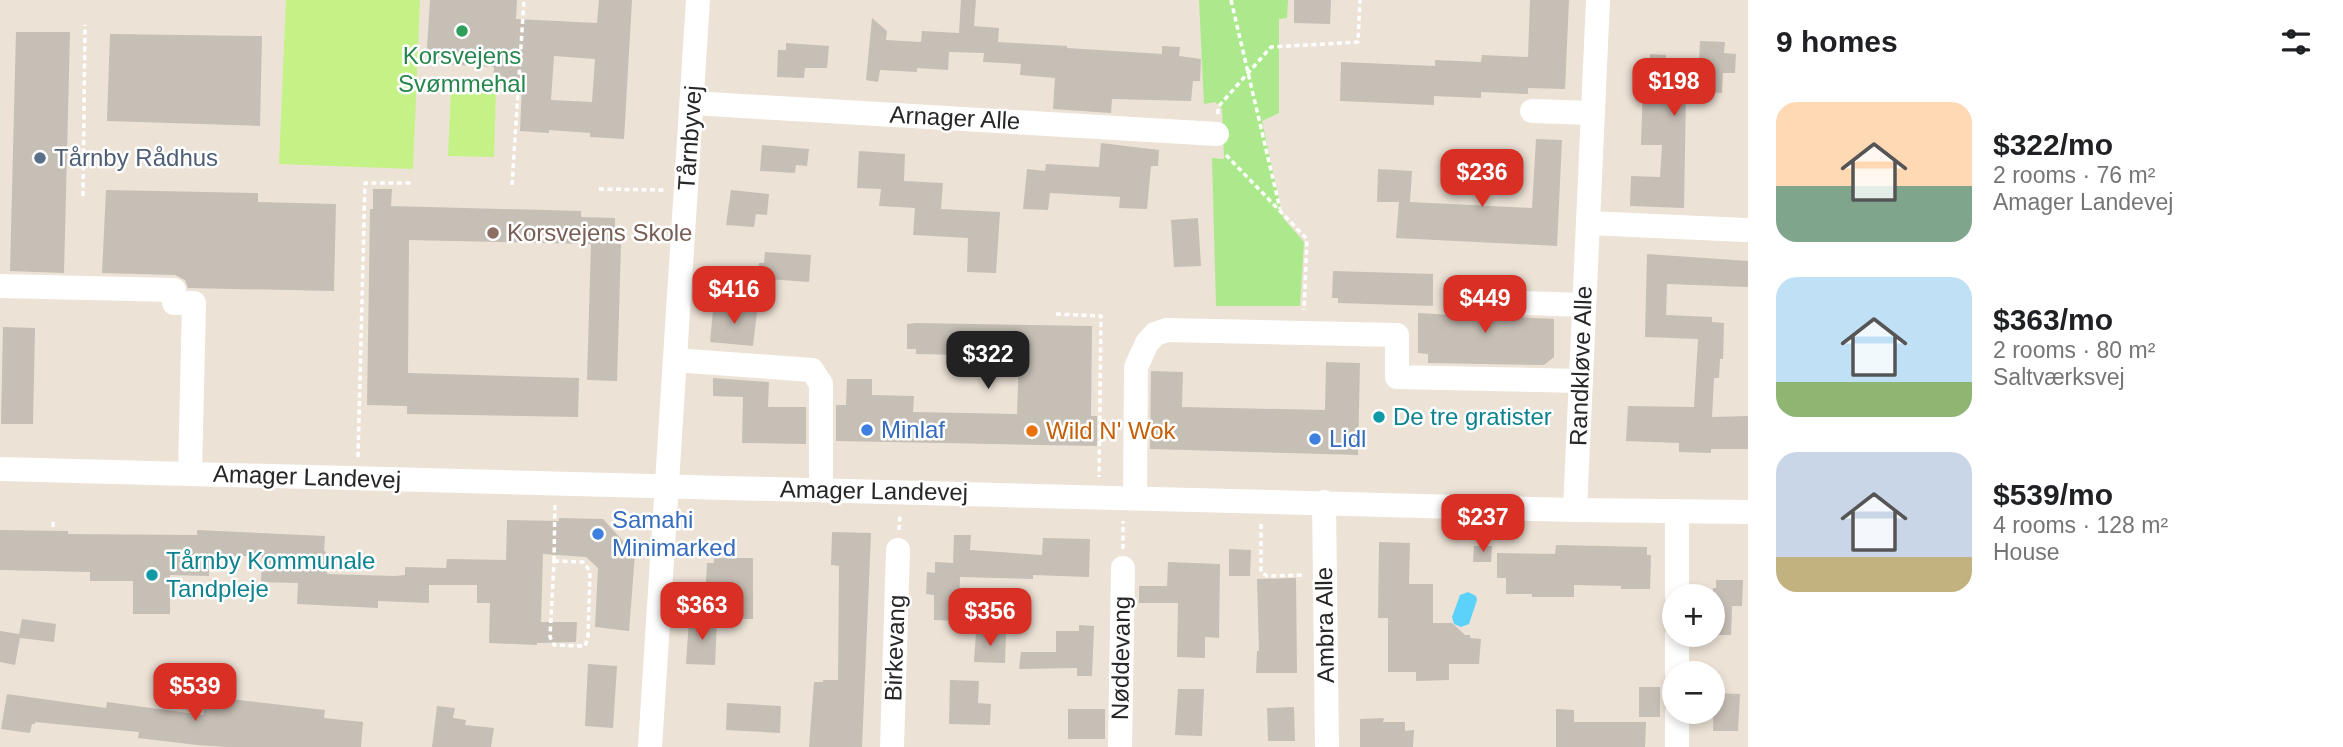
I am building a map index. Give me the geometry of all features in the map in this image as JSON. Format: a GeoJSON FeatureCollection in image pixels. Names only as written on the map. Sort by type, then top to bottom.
{"type":"FeatureCollection","features":[{"type":"Feature","properties":{"kind":"street","name":"Tårnbyvej"},"geometry":{"type":"LineString","coordinates":[[650,747],[698,0]]}},
{"type":"Feature","properties":{"kind":"street","name":"Randkløve Alle"},"geometry":{"type":"LineString","coordinates":[[1575,510],[1598,0]]}},
{"type":"Feature","properties":{"kind":"street","name":"Arnager Alle"},"geometry":{"type":"LineString","coordinates":[[692,103],[1217,134]]}},
{"type":"Feature","properties":{"kind":"street"},"geometry":{"type":"LineString","coordinates":[[1532,111],[1593,113]]}},
{"type":"Feature","properties":{"kind":"street"},"geometry":{"type":"LineString","coordinates":[[1588,223],[1745,230]]}},
{"type":"Feature","properties":{"kind":"street"},"geometry":{"type":"LineString","coordinates":[[0,286],[174,290],[174,303],[194,303],[190,473]]}},
{"type":"Feature","properties":{"kind":"street"},"geometry":{"type":"LineString","coordinates":[[1522,303],[1584,305]]}},
{"type":"Feature","properties":{"kind":"street"},"geometry":{"type":"LineString","coordinates":[[1119,497],[1136,367],[1147,343],[1155,334],[1167,330],[1398,335],[1397,377],[1581,381]]}},
{"type":"Feature","properties":{"kind":"street"},"geometry":{"type":"LineString","coordinates":[[675,360],[812,370],[821,384],[821,490]]}},
{"type":"Feature","properties":{"kind":"street","name":"Amager Landevej"},"geometry":{"type":"LineString","coordinates":[[0,469],[1575,510],[1748,512]]}},
{"type":"Feature","properties":{"kind":"street","name":"Ambra Alle"},"geometry":{"type":"LineString","coordinates":[[1324,502],[1327,747]]}},
{"type":"Feature","properties":{"kind":"street"},"geometry":{"type":"LineString","coordinates":[[1677,511],[1677,584]]}},
{"type":"Feature","properties":{"kind":"street","name":"Birkevang"},"geometry":{"type":"LineString","coordinates":[[892,747],[898,550]]}},
{"type":"Feature","properties":{"kind":"street","name":"Nøddevang"},"geometry":{"type":"LineString","coordinates":[[1120,747],[1123,568]]}},
{"type":"Feature","properties":{"kind":"street"},"geometry":{"type":"LineString","coordinates":[[1677,724],[1677,747]]}},
{"type":"Feature","properties":{"kind":"path"},"geometry":{"type":"LineString","coordinates":[[512,185],[524,0]]}},
{"type":"Feature","properties":{"kind":"path"},"geometry":{"type":"LineString","coordinates":[[1231,0],[1280,211]]}},
{"type":"Feature","properties":{"kind":"path"},"geometry":{"type":"LineString","coordinates":[[1303,333],[1307,239],[1222,151],[1217,134],[1218,107],[1271,47],[1358,43],[1360,0]]}},
{"type":"Feature","properties":{"kind":"path"},"geometry":{"type":"LineString","coordinates":[[83,196],[85,25]]}},
{"type":"Feature","properties":{"kind":"path"},"geometry":{"type":"LineString","coordinates":[[358,478],[365,183],[414,183]]}},
{"type":"Feature","properties":{"kind":"path"},"geometry":{"type":"LineString","coordinates":[[599,189],[687,190]]}},
{"type":"Feature","properties":{"kind":"path"},"geometry":{"type":"LineString","coordinates":[[1056,314],[1101,316],[1119,497],[1123,568]]}},
{"type":"Feature","properties":{"kind":"path"},"geometry":{"type":"LineString","coordinates":[[554,561],[583,562],[590,571],[588,638],[585,646],[554,645],[550,637],[556,484]]}},
{"type":"Feature","properties":{"kind":"path"},"geometry":{"type":"LineString","coordinates":[[898,550],[901,492]]}},
{"type":"Feature","properties":{"kind":"path"},"geometry":{"type":"LineString","coordinates":[[53,520],[53,527]]}},
{"type":"Feature","properties":{"kind":"path"},"geometry":{"type":"LineString","coordinates":[[1261,545],[1261,572],[1267,576],[1325,575]]}},
{"type":"Feature","properties":{"kind":"green space"},"geometry":{"type":"Polygon","coordinates":[[[286,0],[420,0],[413,169],[279,164],[286,0]]]}},
{"type":"Feature","properties":{"kind":"green space"},"geometry":{"type":"Polygon","coordinates":[[[1199,0],[1288,0],[1287,18],[1279,19],[1279,113],[1262,121],[1283,218],[1304,242],[1300,306],[1216,306],[1212,158],[1224,159],[1222,109],[1215,102],[1204,104],[1199,0]]]}},
{"type":"Feature","properties":{"kind":"green space"},"geometry":{"type":"Polygon","coordinates":[[[451,88],[496,89],[494,157],[448,156],[451,88]]]}},
{"type":"Feature","properties":{"kind":"water"},"geometry":{"type":"Polygon","coordinates":[[[1468,592],[1476,596],[1477,600],[1469,624],[1461,627],[1454,624],[1452,617],[1460,595],[1468,592]]]}},
{"type":"Feature","properties":{"kind":"building"},"geometry":{"type":"Polygon","coordinates":[[[430,0],[517,0],[516,19],[597,23],[599,0],[632,0],[624,139],[590,137],[590,133],[520,131],[522,85],[493,83],[494,67],[426,63],[430,0]],[[554,56],[551,100],[592,102],[595,59],[554,56]]]}},
{"type":"Feature","properties":{"kind":"building"},"geometry":{"type":"Polygon","coordinates":[[[961,0],[976,0],[974,26],[999,28],[998,42],[1162,54],[1162,46],[1180,47],[1179,56],[1201,59],[1200,81],[1193,81],[1191,101],[1112,99],[1111,113],[1053,109],[1055,78],[1020,75],[1021,64],[983,62],[984,53],[949,52],[948,70],[880,70],[878,82],[866,80],[872,18],[887,31],[886,40],[921,42],[922,31],[959,33],[961,0]]]}},
{"type":"Feature","properties":{"kind":"building"},"geometry":{"type":"Polygon","coordinates":[[[1294,0],[1331,0],[1330,24],[1294,23],[1294,0]]]}},
{"type":"Feature","properties":{"kind":"building"},"geometry":{"type":"Polygon","coordinates":[[[1530,0],[1569,0],[1565,89],[1528,88],[1528,94],[1481,92],[1481,98],[1434,96],[1434,105],[1340,101],[1341,62],[1435,66],[1435,60],[1481,62],[1482,55],[1528,57],[1530,0]]]}},
{"type":"Feature","properties":{"kind":"building"},"geometry":{"type":"Polygon","coordinates":[[[16,32],[70,32],[64,273],[10,271],[16,32]]]}},
{"type":"Feature","properties":{"kind":"building"},"geometry":{"type":"Polygon","coordinates":[[[110,34],[262,36],[260,126],[107,121],[110,34]]]}},
{"type":"Feature","properties":{"kind":"building"},"geometry":{"type":"Polygon","coordinates":[[[1700,41],[1725,42],[1724,53],[1736,54],[1735,73],[1723,73],[1722,93],[1686,91],[1684,208],[1630,206],[1631,176],[1660,177],[1662,145],[1641,145],[1643,84],[1635,83],[1635,68],[1650,68],[1650,54],[1666,55],[1666,60],[1699,62],[1700,41]]]}},
{"type":"Feature","properties":{"kind":"building"},"geometry":{"type":"Polygon","coordinates":[[[786,43],[829,46],[827,68],[805,68],[804,78],[777,77],[778,50],[786,50],[786,43]]]}},
{"type":"Feature","properties":{"kind":"building"},"geometry":{"type":"Polygon","coordinates":[[[1536,139],[1562,140],[1557,246],[1396,238],[1399,202],[1377,202],[1378,169],[1412,171],[1410,202],[1532,208],[1536,139]]]}},
{"type":"Feature","properties":{"kind":"building"},"geometry":{"type":"Polygon","coordinates":[[[1101,143],[1159,150],[1158,166],[1151,166],[1147,209],[1119,208],[1120,197],[1050,193],[1048,210],[1023,209],[1027,169],[1045,171],[1046,164],[1099,167],[1101,143]]]}},
{"type":"Feature","properties":{"kind":"building"},"geometry":{"type":"Polygon","coordinates":[[[762,145],[809,149],[807,166],[796,165],[795,173],[760,171],[762,145]]]}},
{"type":"Feature","properties":{"kind":"building"},"geometry":{"type":"Polygon","coordinates":[[[859,151],[905,154],[904,181],[943,183],[941,209],[1000,212],[996,273],[967,272],[968,238],[913,235],[915,208],[879,206],[881,189],[857,188],[859,151]]]}},
{"type":"Feature","properties":{"kind":"building"},"geometry":{"type":"Polygon","coordinates":[[[373,189],[392,189],[391,206],[581,211],[581,217],[615,218],[615,244],[621,244],[617,381],[587,380],[591,244],[409,240],[408,373],[579,378],[578,417],[407,414],[407,406],[367,405],[370,209],[373,209],[373,189]]]}},
{"type":"Feature","properties":{"kind":"building"},"geometry":{"type":"Polygon","coordinates":[[[106,190],[258,193],[258,202],[336,204],[334,291],[188,288],[185,280],[175,275],[102,273],[106,190]]]}},
{"type":"Feature","properties":{"kind":"building"},"geometry":{"type":"Polygon","coordinates":[[[731,190],[769,194],[767,215],[756,214],[754,227],[726,225],[731,190]]]}},
{"type":"Feature","properties":{"kind":"building"},"geometry":{"type":"Polygon","coordinates":[[[1198,218],[1201,266],[1174,267],[1171,220],[1198,218]]]}},
{"type":"Feature","properties":{"kind":"building"},"geometry":{"type":"Polygon","coordinates":[[[765,252],[811,255],[809,282],[757,278],[759,263],[764,263],[765,252]]]}},
{"type":"Feature","properties":{"kind":"building"},"geometry":{"type":"Polygon","coordinates":[[[1647,254],[1748,261],[1748,287],[1667,284],[1666,315],[1712,317],[1712,322],[1724,323],[1723,359],[1720,359],[1719,378],[1714,378],[1712,417],[1748,416],[1748,449],[1711,449],[1711,453],[1679,452],[1679,443],[1626,441],[1628,406],[1694,407],[1698,339],[1645,337],[1647,254]]]}},
{"type":"Feature","properties":{"kind":"building"},"geometry":{"type":"Polygon","coordinates":[[[1333,271],[1433,274],[1433,306],[1338,303],[1338,298],[1332,298],[1333,271]]]}},
{"type":"Feature","properties":{"kind":"building"},"geometry":{"type":"Polygon","coordinates":[[[1468,285],[1494,286],[1494,316],[1554,319],[1554,357],[1544,365],[1428,363],[1428,354],[1418,353],[1418,313],[1467,316],[1468,285]]]}},
{"type":"Feature","properties":{"kind":"building"},"geometry":{"type":"Polygon","coordinates":[[[725,304],[746,306],[746,311],[757,312],[753,346],[710,342],[713,310],[724,310],[725,304]]]}},
{"type":"Feature","properties":{"kind":"building"},"geometry":{"type":"Polygon","coordinates":[[[907,324],[1092,326],[1091,416],[1097,416],[1097,446],[836,441],[836,405],[846,405],[847,379],[872,379],[872,395],[914,396],[913,412],[1017,414],[1019,356],[916,354],[916,349],[907,349],[907,324]]]}},
{"type":"Feature","properties":{"kind":"building"},"geometry":{"type":"Polygon","coordinates":[[[3,327],[35,328],[33,424],[1,424],[3,327]]]}},
{"type":"Feature","properties":{"kind":"building"},"geometry":{"type":"Polygon","coordinates":[[[1326,362],[1360,363],[1358,455],[1150,449],[1151,371],[1183,372],[1182,407],[1325,410],[1326,362]]]}},
{"type":"Feature","properties":{"kind":"building"},"geometry":{"type":"Polygon","coordinates":[[[713,378],[769,382],[768,407],[806,407],[806,444],[742,443],[743,397],[713,396],[713,378]]]}},
{"type":"Feature","properties":{"kind":"building"},"geometry":{"type":"Polygon","coordinates":[[[559,518],[603,519],[635,554],[629,631],[595,627],[598,568],[586,557],[543,554],[541,622],[577,622],[576,642],[537,645],[489,643],[490,603],[477,603],[477,585],[429,585],[429,603],[378,601],[378,608],[297,604],[298,583],[261,582],[262,556],[217,556],[216,564],[209,564],[209,576],[170,575],[170,614],[133,614],[133,581],[90,581],[90,572],[0,570],[0,530],[68,531],[68,534],[197,535],[197,530],[325,536],[324,550],[329,557],[327,574],[395,576],[405,575],[405,567],[446,568],[447,559],[506,560],[507,520],[559,521],[559,518]]]}},
{"type":"Feature","properties":{"kind":"building"},"geometry":{"type":"Polygon","coordinates":[[[832,532],[871,533],[862,747],[809,747],[814,682],[838,680],[839,566],[831,565],[832,532]]]}},
{"type":"Feature","properties":{"kind":"building"},"geometry":{"type":"Polygon","coordinates":[[[954,535],[971,535],[970,550],[1042,555],[1043,538],[1090,539],[1089,577],[960,577],[959,621],[934,620],[934,595],[926,594],[927,572],[935,573],[935,562],[953,563],[954,535]]]}},
{"type":"Feature","properties":{"kind":"building"},"geometry":{"type":"Polygon","coordinates":[[[1379,542],[1410,543],[1409,584],[1433,584],[1433,623],[1452,623],[1465,635],[1470,635],[1470,638],[1481,639],[1479,664],[1449,664],[1449,680],[1416,681],[1416,672],[1388,672],[1388,618],[1378,618],[1379,542]]]}},
{"type":"Feature","properties":{"kind":"building"},"geometry":{"type":"Polygon","coordinates":[[[1556,545],[1647,547],[1647,555],[1651,555],[1650,589],[1574,585],[1574,597],[1506,594],[1506,578],[1497,578],[1497,553],[1555,554],[1556,545]]]}},
{"type":"Feature","properties":{"kind":"building"},"geometry":{"type":"Polygon","coordinates":[[[1474,546],[1492,546],[1491,562],[1473,562],[1474,546]]]}},
{"type":"Feature","properties":{"kind":"building"},"geometry":{"type":"Polygon","coordinates":[[[1229,549],[1251,550],[1250,576],[1229,576],[1229,549]]]}},
{"type":"Feature","properties":{"kind":"building"},"geometry":{"type":"Polygon","coordinates":[[[714,558],[753,558],[753,619],[716,619],[717,587],[714,587],[714,583],[706,583],[707,563],[714,563],[714,558]]]}},
{"type":"Feature","properties":{"kind":"building"},"geometry":{"type":"Polygon","coordinates":[[[1168,562],[1220,564],[1219,638],[1205,637],[1205,658],[1177,657],[1178,603],[1139,603],[1139,586],[1167,586],[1168,562]]]}},
{"type":"Feature","properties":{"kind":"building"},"geometry":{"type":"Polygon","coordinates":[[[1296,578],[1297,673],[1256,673],[1259,651],[1257,579],[1296,578]]]}},
{"type":"Feature","properties":{"kind":"building"},"geometry":{"type":"Polygon","coordinates":[[[1716,580],[1743,580],[1742,606],[1732,606],[1731,635],[1725,635],[1725,584],[1716,584],[1716,580]]]}},
{"type":"Feature","properties":{"kind":"building"},"geometry":{"type":"Polygon","coordinates":[[[22,619],[56,624],[54,642],[20,638],[15,665],[0,662],[0,631],[19,634],[22,619]]]}},
{"type":"Feature","properties":{"kind":"building"},"geometry":{"type":"Polygon","coordinates":[[[689,619],[717,621],[715,665],[686,664],[689,619]]]}},
{"type":"Feature","properties":{"kind":"building"},"geometry":{"type":"Polygon","coordinates":[[[1079,625],[1094,626],[1092,676],[1077,676],[1077,668],[1019,669],[1021,652],[1056,652],[1056,631],[1079,631],[1079,625]]]}},
{"type":"Feature","properties":{"kind":"building"},"geometry":{"type":"Polygon","coordinates":[[[976,632],[1006,633],[1005,663],[974,662],[976,632]]]}},
{"type":"Feature","properties":{"kind":"building"},"geometry":{"type":"Polygon","coordinates":[[[588,664],[617,666],[613,728],[585,726],[588,664]]]}},
{"type":"Feature","properties":{"kind":"building"},"geometry":{"type":"Polygon","coordinates":[[[950,680],[979,681],[978,703],[991,704],[990,725],[949,724],[950,680]]]}},
{"type":"Feature","properties":{"kind":"building"},"geometry":{"type":"Polygon","coordinates":[[[1639,687],[1660,687],[1660,717],[1639,717],[1639,687]]]}},
{"type":"Feature","properties":{"kind":"building"},"geometry":{"type":"Polygon","coordinates":[[[1178,689],[1204,689],[1202,736],[1175,735],[1178,689]]]}},
{"type":"Feature","properties":{"kind":"building"},"geometry":{"type":"Polygon","coordinates":[[[1725,693],[1740,694],[1738,731],[1713,731],[1713,724],[1725,724],[1725,693]]]}},
{"type":"Feature","properties":{"kind":"building"},"geometry":{"type":"Polygon","coordinates":[[[7,694],[106,708],[107,702],[203,715],[206,696],[325,710],[324,718],[363,722],[361,747],[197,745],[138,738],[139,732],[35,722],[30,733],[1,729],[7,694]]]}},
{"type":"Feature","properties":{"kind":"building"},"geometry":{"type":"Polygon","coordinates":[[[727,703],[781,706],[780,733],[726,730],[727,703]]]}},
{"type":"Feature","properties":{"kind":"building"},"geometry":{"type":"Polygon","coordinates":[[[437,706],[455,708],[453,718],[466,720],[465,725],[494,728],[491,747],[432,747],[437,706]]]}},
{"type":"Feature","properties":{"kind":"building"},"geometry":{"type":"Polygon","coordinates":[[[1294,707],[1295,741],[1268,741],[1267,708],[1294,707]]]}},
{"type":"Feature","properties":{"kind":"building"},"geometry":{"type":"Polygon","coordinates":[[[1068,709],[1105,709],[1105,739],[1068,739],[1068,709]]]}},
{"type":"Feature","properties":{"kind":"building"},"geometry":{"type":"Polygon","coordinates":[[[1556,709],[1574,710],[1574,722],[1646,722],[1645,747],[1556,747],[1556,709]]]}},
{"type":"Feature","properties":{"kind":"building"},"geometry":{"type":"Polygon","coordinates":[[[1384,718],[1383,722],[1405,722],[1405,731],[1414,730],[1413,747],[1360,747],[1360,719],[1384,718]]]}},
{"type":"Feature","properties":{"kind":"place","name":"Korsvejens Svømmehal"},"geometry":{"type":"Point","coordinates":[462,31]}},
{"type":"Feature","properties":{"kind":"place","name":"Tårnby Rådhus"},"geometry":{"type":"Point","coordinates":[40,158]}},
{"type":"Feature","properties":{"kind":"place","name":"Korsvejens Skole"},"geometry":{"type":"Point","coordinates":[493,233]}},
{"type":"Feature","properties":{"kind":"place","name":"De tre gratister"},"geometry":{"type":"Point","coordinates":[1379,417]}},
{"type":"Feature","properties":{"kind":"place","name":"Minlaf"},"geometry":{"type":"Point","coordinates":[867,430]}},
{"type":"Feature","properties":{"kind":"place","name":"Wild N' Wok"},"geometry":{"type":"Point","coordinates":[1032,431]}},
{"type":"Feature","properties":{"kind":"place","name":"Lidl"},"geometry":{"type":"Point","coordinates":[1315,439]}},
{"type":"Feature","properties":{"kind":"place","name":"Samahi Minimarked"},"geometry":{"type":"Point","coordinates":[598,534]}},
{"type":"Feature","properties":{"kind":"place","name":"Tårnby Kommunale Tandpleje"},"geometry":{"type":"Point","coordinates":[152,575]}}]}
